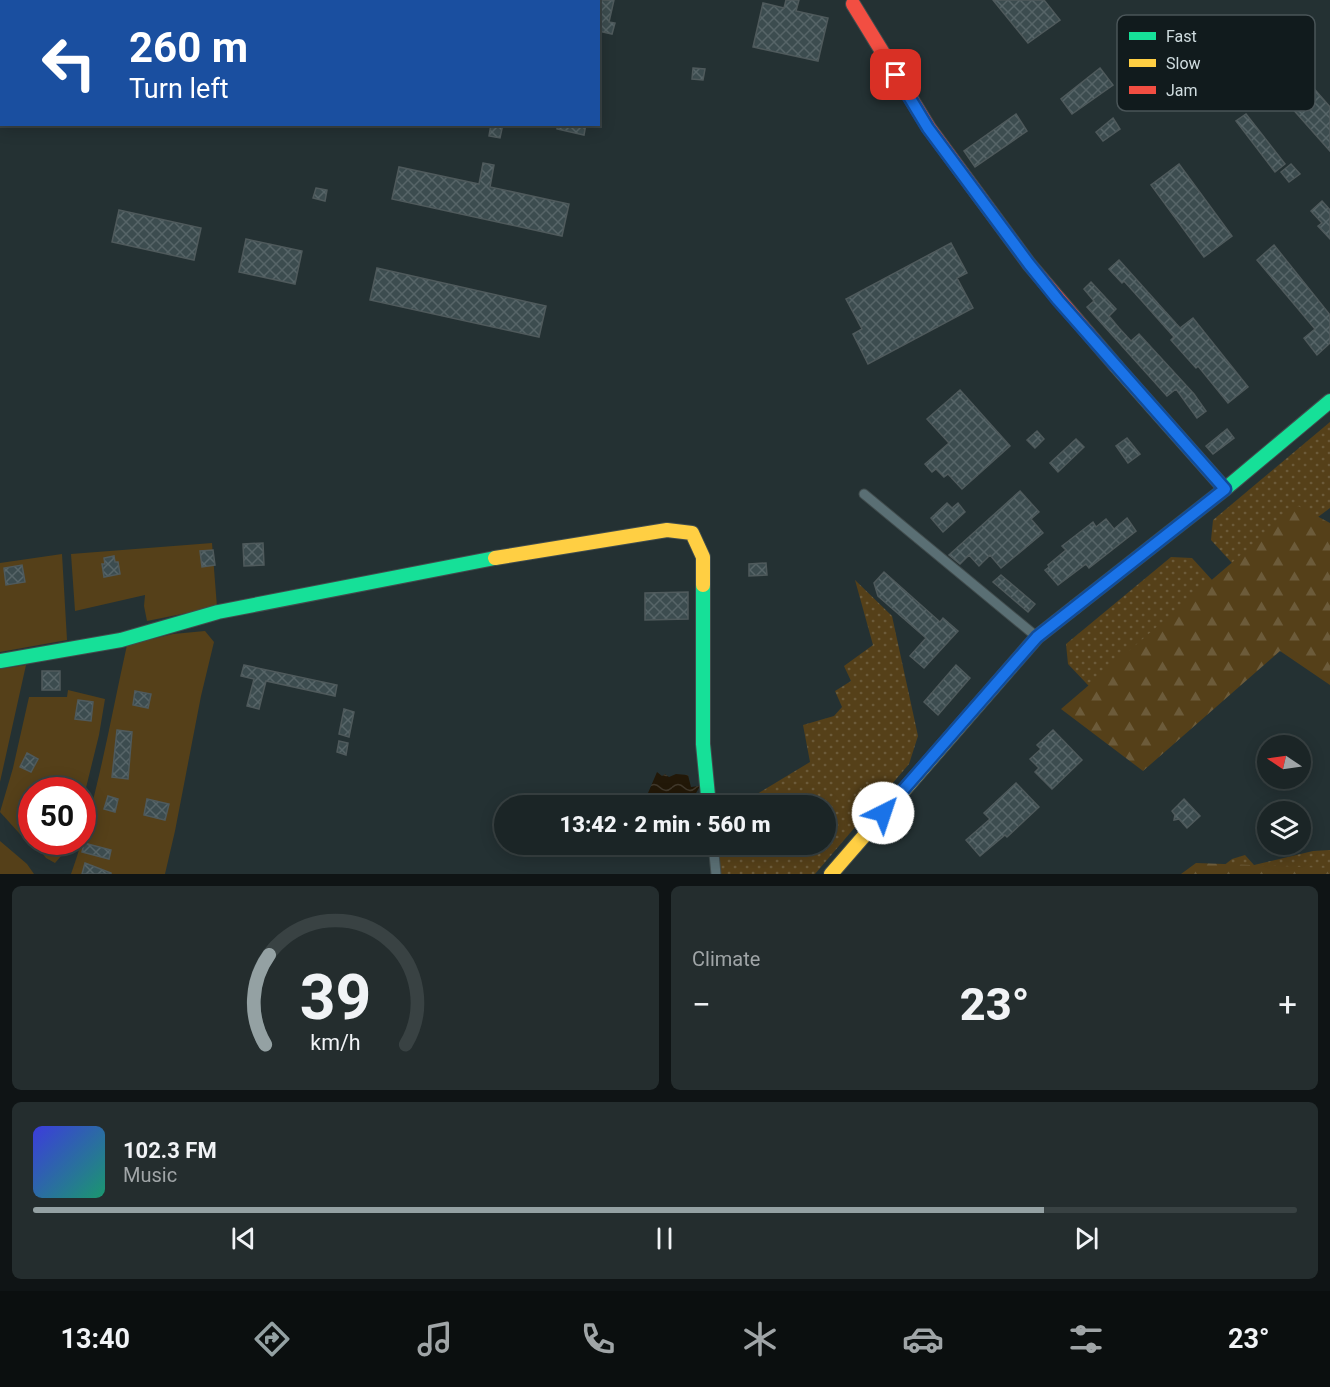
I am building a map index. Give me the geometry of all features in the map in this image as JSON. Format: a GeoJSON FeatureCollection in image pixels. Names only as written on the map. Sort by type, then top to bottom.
{"type":"FeatureCollection","features":[{"type":"Feature","properties":{"kind":"street"},"geometry":{"type":"LineString","coordinates":[[853,4],[928,128],[1029,264],[1225,489]]}},
{"type":"Feature","properties":{"kind":"street"},"geometry":{"type":"LineString","coordinates":[[831,874],[1037,637],[1225,489],[1330,401]]}},
{"type":"Feature","properties":{"kind":"street"},"geometry":{"type":"LineString","coordinates":[[864,494],[1037,637]]}},
{"type":"Feature","properties":{"kind":"street"},"geometry":{"type":"LineString","coordinates":[[0,662],[121,640],[218,612],[460,564],[667,530],[692,533],[703,557],[703,744],[708,795]]}},
{"type":"Feature","properties":{"kind":"street"},"geometry":{"type":"LineString","coordinates":[[714,855],[716,874]]}},
{"type":"Feature","properties":{"kind":"green space"},"geometry":{"type":"Polygon","coordinates":[[[1330,422],[1330,508],[1242,574],[1211,540],[1213,520],[1330,422]]]}},
{"type":"Feature","properties":{"kind":"green space"},"geometry":{"type":"Polygon","coordinates":[[[1298,506],[1330,523],[1330,685],[1280,651],[1143,771],[1061,709],[1298,506]]]}},
{"type":"Feature","properties":{"kind":"green space"},"geometry":{"type":"Polygon","coordinates":[[[212,543],[217,607],[147,621],[144,606],[145,595],[75,611],[71,554],[212,543]]]}},
{"type":"Feature","properties":{"kind":"green space"},"geometry":{"type":"Polygon","coordinates":[[[62,554],[67,640],[0,652],[0,563],[62,554]]]}},
{"type":"Feature","properties":{"kind":"green space"},"geometry":{"type":"Polygon","coordinates":[[[1171,557],[1192,558],[1223,592],[1104,702],[1068,664],[1066,644],[1171,557]]]}},
{"type":"Feature","properties":{"kind":"green space"},"geometry":{"type":"Polygon","coordinates":[[[855,580],[892,616],[918,736],[909,764],[836,849],[836,795],[756,795],[810,762],[803,725],[834,716],[842,707],[835,691],[851,681],[844,666],[873,645],[855,580]]]}},
{"type":"Feature","properties":{"kind":"green space"},"geometry":{"type":"Polygon","coordinates":[[[205,631],[214,642],[165,874],[71,874],[77,855],[96,855],[96,790],[127,645],[173,634],[205,631]]]}},
{"type":"Feature","properties":{"kind":"green space"},"geometry":{"type":"Polygon","coordinates":[[[26,665],[0,782],[0,669],[26,665]]]}},
{"type":"Feature","properties":{"kind":"green space"},"geometry":{"type":"Polygon","coordinates":[[[68,690],[105,699],[89,777],[18,777],[18,832],[0,812],[13,768],[29,697],[67,697],[68,690]]]}},
{"type":"Feature","properties":{"kind":"green space"},"geometry":{"type":"Polygon","coordinates":[[[0,841],[27,864],[34,874],[0,874],[0,841]]]}},
{"type":"Feature","properties":{"kind":"green space"},"geometry":{"type":"Polygon","coordinates":[[[1330,850],[1330,874],[1213,874],[1232,859],[1245,855],[1254,865],[1296,855],[1311,855],[1313,851],[1330,850]]]}},
{"type":"Feature","properties":{"kind":"green space"},"geometry":{"type":"Polygon","coordinates":[[[44,855],[62,855],[55,863],[44,855]]]}},
{"type":"Feature","properties":{"kind":"green space"},"geometry":{"type":"Polygon","coordinates":[[[717,855],[831,855],[815,874],[719,874],[717,855]]]}},
{"type":"Feature","properties":{"kind":"green space"},"geometry":{"type":"Polygon","coordinates":[[[1196,863],[1330,868],[1330,874],[1181,874],[1196,863]]]}},
{"type":"Feature","properties":{"kind":"water"},"geometry":{"type":"Polygon","coordinates":[[[657,772],[669,777],[676,774],[688,775],[691,787],[700,786],[695,795],[642,795],[648,793],[657,772]]]}},
{"type":"Feature","properties":{"kind":"building"},"geometry":{"type":"Polygon","coordinates":[[[600,0],[614,0],[609,22],[615,23],[612,34],[600,31],[600,0]]]}},
{"type":"Feature","properties":{"kind":"building"},"geometry":{"type":"Polygon","coordinates":[[[786,0],[799,0],[796,11],[828,18],[818,61],[753,47],[763,3],[784,8],[786,0]]]}},
{"type":"Feature","properties":{"kind":"building"},"geometry":{"type":"Polygon","coordinates":[[[993,0],[1044,0],[1060,20],[1028,43],[993,0]]]}},
{"type":"Feature","properties":{"kind":"building"},"geometry":{"type":"Polygon","coordinates":[[[693,68],[705,69],[703,80],[692,79],[693,68]]]}},
{"type":"Feature","properties":{"kind":"building"},"geometry":{"type":"Polygon","coordinates":[[[1100,68],[1113,85],[1072,114],[1061,99],[1100,68]]]}},
{"type":"Feature","properties":{"kind":"building"},"geometry":{"type":"Polygon","coordinates":[[[1315,90],[1330,107],[1330,151],[1295,111],[1315,111],[1315,90]]]}},
{"type":"Feature","properties":{"kind":"building"},"geometry":{"type":"Polygon","coordinates":[[[1016,114],[1027,131],[975,167],[964,151],[1016,114]]]}},
{"type":"Feature","properties":{"kind":"building"},"geometry":{"type":"Polygon","coordinates":[[[1246,114],[1285,164],[1275,172],[1236,121],[1246,114]]]}},
{"type":"Feature","properties":{"kind":"building"},"geometry":{"type":"Polygon","coordinates":[[[1113,118],[1120,129],[1103,141],[1096,132],[1113,118]]]}},
{"type":"Feature","properties":{"kind":"building"},"geometry":{"type":"Polygon","coordinates":[[[491,126],[503,126],[500,138],[489,136],[491,126]]]}},
{"type":"Feature","properties":{"kind":"building"},"geometry":{"type":"Polygon","coordinates":[[[557,126],[586,126],[584,135],[557,129],[557,126]]]}},
{"type":"Feature","properties":{"kind":"building"},"geometry":{"type":"Polygon","coordinates":[[[483,163],[494,165],[490,187],[569,204],[562,236],[392,199],[399,167],[479,184],[483,163]]]}},
{"type":"Feature","properties":{"kind":"building"},"geometry":{"type":"Polygon","coordinates":[[[1179,164],[1232,236],[1204,257],[1151,185],[1179,164]]]}},
{"type":"Feature","properties":{"kind":"building"},"geometry":{"type":"Polygon","coordinates":[[[1291,164],[1300,174],[1289,182],[1281,172],[1291,164]]]}},
{"type":"Feature","properties":{"kind":"building"},"geometry":{"type":"Polygon","coordinates":[[[316,188],[327,190],[325,201],[313,198],[316,188]]]}},
{"type":"Feature","properties":{"kind":"building"},"geometry":{"type":"Polygon","coordinates":[[[1322,201],[1330,210],[1330,239],[1318,226],[1322,223],[1311,211],[1322,201]]]}},
{"type":"Feature","properties":{"kind":"building"},"geometry":{"type":"Polygon","coordinates":[[[119,210],[201,228],[194,260],[112,242],[119,210]]]}},
{"type":"Feature","properties":{"kind":"building"},"geometry":{"type":"Polygon","coordinates":[[[246,239],[302,251],[295,284],[239,272],[246,239]]]}},
{"type":"Feature","properties":{"kind":"building"},"geometry":{"type":"Polygon","coordinates":[[[951,243],[967,273],[957,278],[973,308],[868,364],[853,334],[862,329],[846,299],[951,243]]]}},
{"type":"Feature","properties":{"kind":"building"},"geometry":{"type":"Polygon","coordinates":[[[1274,245],[1330,315],[1330,343],[1317,355],[1304,338],[1315,329],[1257,260],[1274,245]]]}},
{"type":"Feature","properties":{"kind":"building"},"geometry":{"type":"Polygon","coordinates":[[[1119,260],[1180,328],[1193,318],[1248,387],[1228,403],[1198,366],[1196,368],[1171,340],[1174,337],[1124,281],[1122,283],[1109,269],[1119,260]]]}},
{"type":"Feature","properties":{"kind":"building"},"geometry":{"type":"Polygon","coordinates":[[[377,268],[546,306],[539,337],[370,300],[377,268]]]}},
{"type":"Feature","properties":{"kind":"building"},"geometry":{"type":"Polygon","coordinates":[[[1091,282],[1116,309],[1109,316],[1119,328],[1131,341],[1139,334],[1194,394],[1206,411],[1197,418],[1176,389],[1167,396],[1087,307],[1094,301],[1084,289],[1091,282]]]}},
{"type":"Feature","properties":{"kind":"building"},"geometry":{"type":"Polygon","coordinates":[[[960,390],[1010,446],[962,489],[948,474],[944,477],[936,469],[932,472],[925,464],[949,443],[927,419],[960,390]]]}},
{"type":"Feature","properties":{"kind":"building"},"geometry":{"type":"Polygon","coordinates":[[[1227,429],[1234,438],[1213,454],[1206,446],[1227,429]]]}},
{"type":"Feature","properties":{"kind":"building"},"geometry":{"type":"Polygon","coordinates":[[[1037,431],[1044,439],[1035,448],[1027,440],[1037,431]]]}},
{"type":"Feature","properties":{"kind":"building"},"geometry":{"type":"Polygon","coordinates":[[[1127,438],[1140,454],[1128,463],[1116,446],[1127,438]]]}},
{"type":"Feature","properties":{"kind":"building"},"geometry":{"type":"Polygon","coordinates":[[[1076,439],[1084,447],[1058,472],[1050,463],[1076,439]]]}},
{"type":"Feature","properties":{"kind":"building"},"geometry":{"type":"Polygon","coordinates":[[[1020,491],[1039,512],[1031,519],[1043,533],[1001,568],[990,555],[979,566],[969,555],[960,564],[949,555],[1020,491]]]}},
{"type":"Feature","properties":{"kind":"building"},"geometry":{"type":"Polygon","coordinates":[[[947,503],[952,508],[958,503],[965,512],[943,532],[931,518],[947,503]]]}},
{"type":"Feature","properties":{"kind":"building"},"geometry":{"type":"Polygon","coordinates":[[[1127,518],[1136,531],[1089,568],[1086,564],[1058,585],[1045,570],[1066,550],[1062,546],[1093,522],[1096,527],[1106,519],[1114,529],[1127,518]]]}},
{"type":"Feature","properties":{"kind":"building"},"geometry":{"type":"Polygon","coordinates":[[[263,543],[264,565],[244,566],[243,544],[263,543]]]}},
{"type":"Feature","properties":{"kind":"building"},"geometry":{"type":"Polygon","coordinates":[[[213,550],[215,565],[202,567],[200,551],[213,550]]]}},
{"type":"Feature","properties":{"kind":"building"},"geometry":{"type":"Polygon","coordinates":[[[114,556],[115,562],[118,562],[120,574],[104,577],[102,564],[105,564],[104,558],[114,556]]]}},
{"type":"Feature","properties":{"kind":"building"},"geometry":{"type":"Polygon","coordinates":[[[766,563],[767,575],[749,576],[749,564],[766,563]]]}},
{"type":"Feature","properties":{"kind":"building"},"geometry":{"type":"Polygon","coordinates":[[[22,565],[25,582],[6,585],[4,568],[22,565]]]}},
{"type":"Feature","properties":{"kind":"building"},"geometry":{"type":"Polygon","coordinates":[[[884,572],[940,622],[943,618],[958,631],[924,668],[910,656],[926,638],[878,596],[874,583],[884,572]]]}},
{"type":"Feature","properties":{"kind":"building"},"geometry":{"type":"Polygon","coordinates":[[[1001,575],[1035,604],[1028,612],[993,582],[1001,575]]]}},
{"type":"Feature","properties":{"kind":"building"},"geometry":{"type":"Polygon","coordinates":[[[688,592],[688,619],[645,620],[645,593],[688,592]]]}},
{"type":"Feature","properties":{"kind":"building"},"geometry":{"type":"Polygon","coordinates":[[[244,665],[337,685],[335,696],[266,681],[259,709],[247,706],[254,679],[241,676],[244,665]]]}},
{"type":"Feature","properties":{"kind":"building"},"geometry":{"type":"Polygon","coordinates":[[[956,665],[970,678],[938,715],[924,702],[956,665]]]}},
{"type":"Feature","properties":{"kind":"building"},"geometry":{"type":"Polygon","coordinates":[[[42,671],[60,671],[60,690],[42,690],[42,671]]]}},
{"type":"Feature","properties":{"kind":"building"},"geometry":{"type":"Polygon","coordinates":[[[135,691],[151,694],[148,708],[133,705],[135,691]]]}},
{"type":"Feature","properties":{"kind":"building"},"geometry":{"type":"Polygon","coordinates":[[[78,700],[93,702],[91,721],[75,719],[78,700]]]}},
{"type":"Feature","properties":{"kind":"building"},"geometry":{"type":"Polygon","coordinates":[[[344,709],[354,712],[349,737],[339,734],[344,709]]]}},
{"type":"Feature","properties":{"kind":"building"},"geometry":{"type":"Polygon","coordinates":[[[117,730],[132,732],[128,779],[112,777],[117,730]]]}},
{"type":"Feature","properties":{"kind":"building"},"geometry":{"type":"Polygon","coordinates":[[[1053,730],[1082,760],[1052,789],[1035,772],[1039,768],[1030,759],[1041,749],[1037,745],[1053,730]]]}},
{"type":"Feature","properties":{"kind":"building"},"geometry":{"type":"Polygon","coordinates":[[[339,741],[348,743],[346,755],[337,752],[339,741]]]}},
{"type":"Feature","properties":{"kind":"building"},"geometry":{"type":"Polygon","coordinates":[[[27,753],[38,759],[31,772],[20,767],[27,753]]]}},
{"type":"Feature","properties":{"kind":"building"},"geometry":{"type":"Polygon","coordinates":[[[1016,783],[1039,807],[1007,837],[1005,835],[980,856],[966,840],[990,819],[984,813],[1016,783]]]}},
{"type":"Feature","properties":{"kind":"building"},"geometry":{"type":"Polygon","coordinates":[[[108,796],[118,799],[115,812],[104,809],[108,796]]]}},
{"type":"Feature","properties":{"kind":"building"},"geometry":{"type":"Polygon","coordinates":[[[147,799],[169,804],[165,820],[144,815],[147,799]]]}},
{"type":"Feature","properties":{"kind":"building"},"geometry":{"type":"Polygon","coordinates":[[[1184,799],[1200,816],[1187,828],[1179,819],[1174,820],[1175,815],[1172,811],[1184,799]]]}},
{"type":"Feature","properties":{"kind":"building"},"geometry":{"type":"Polygon","coordinates":[[[96,846],[111,850],[109,859],[94,855],[96,855],[96,846]]]}},
{"type":"Feature","properties":{"kind":"building"},"geometry":{"type":"Polygon","coordinates":[[[85,863],[111,873],[111,874],[82,874],[85,863]]]}},
{"type":"Feature","properties":{"kind":"traffic: fast"},"geometry":{"type":"LineString","coordinates":[[1075,607],[1225,489],[1330,401]]}},
{"type":"Feature","properties":{"kind":"traffic: fast"},"geometry":{"type":"LineString","coordinates":[[0,661],[121,640],[218,612],[495,558]]}},
{"type":"Feature","properties":{"kind":"traffic: fast"},"geometry":{"type":"LineString","coordinates":[[703,585],[703,744],[708,795]]}},
{"type":"Feature","properties":{"kind":"traffic: slow"},"geometry":{"type":"LineString","coordinates":[[1116,366],[1225,489]]}},
{"type":"Feature","properties":{"kind":"traffic: slow"},"geometry":{"type":"LineString","coordinates":[[495,558],[667,530],[692,533],[703,557],[703,585]]}},
{"type":"Feature","properties":{"kind":"traffic: slow"},"geometry":{"type":"LineString","coordinates":[[831,874],[1037,637],[1075,607]]}},
{"type":"Feature","properties":{"kind":"traffic: jam"},"geometry":{"type":"LineString","coordinates":[[853,4],[929,128],[1029,264],[1116,366]]}},
{"type":"Feature","properties":{"kind":"route"},"geometry":{"type":"LineString","coordinates":[[883,813],[1037,637],[1225,489],[1029,264],[928,128],[896,75]]}}]}
